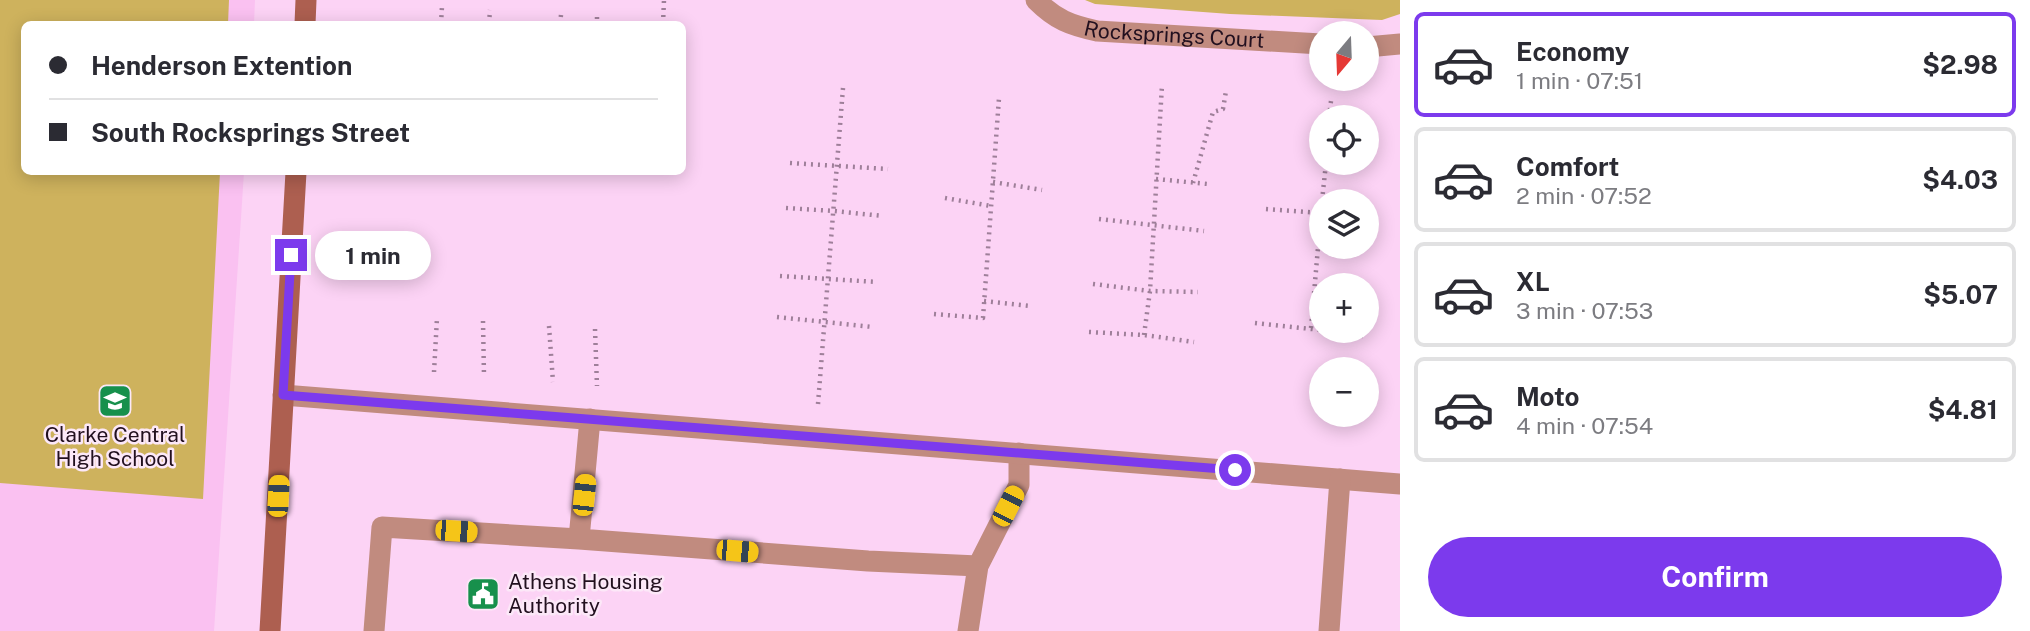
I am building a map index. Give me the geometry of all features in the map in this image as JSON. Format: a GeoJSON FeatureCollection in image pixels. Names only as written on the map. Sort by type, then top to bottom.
{"type":"FeatureCollection","features":[{"type":"Feature","properties":{"kind":"street"},"geometry":{"type":"LineString","coordinates":[[305,21],[306,0]]}},
{"type":"Feature","properties":{"kind":"street","name":"Rocksprings Court"},"geometry":{"type":"LineString","coordinates":[[1036,0],[1049,13],[1071,25],[1097,31],[1309,43]]}},
{"type":"Feature","properties":{"kind":"street"},"geometry":{"type":"LineString","coordinates":[[1379,46],[1400,44]]}},
{"type":"Feature","properties":{"kind":"street"},"geometry":{"type":"LineString","coordinates":[[270,631],[296,175]]}},
{"type":"Feature","properties":{"kind":"street"},"geometry":{"type":"LineString","coordinates":[[283,395],[1400,484]]}},
{"type":"Feature","properties":{"kind":"street"},"geometry":{"type":"LineString","coordinates":[[579,539],[590,419]]}},
{"type":"Feature","properties":{"kind":"street"},"geometry":{"type":"LineString","coordinates":[[968,631],[978,566],[1019,485],[1019,453]]}},
{"type":"Feature","properties":{"kind":"street"},"geometry":{"type":"LineString","coordinates":[[1329,631],[1340,479]]}},
{"type":"Feature","properties":{"kind":"street"},"geometry":{"type":"LineString","coordinates":[[374,631],[382,527],[867,561],[978,566]]}},
{"type":"Feature","properties":{"kind":"path"},"geometry":{"type":"LineString","coordinates":[[663,21],[664,0]]}},
{"type":"Feature","properties":{"kind":"path"},"geometry":{"type":"LineString","coordinates":[[442,6],[442,21]]}},
{"type":"Feature","properties":{"kind":"path"},"geometry":{"type":"LineString","coordinates":[[489,21],[490,10]]}},
{"type":"Feature","properties":{"kind":"path"},"geometry":{"type":"LineString","coordinates":[[560,21],[561,15]]}},
{"type":"Feature","properties":{"kind":"path"},"geometry":{"type":"LineString","coordinates":[[1144,335],[1150,290],[1162,85]]}},
{"type":"Feature","properties":{"kind":"path"},"geometry":{"type":"LineString","coordinates":[[818,404],[843,88]]}},
{"type":"Feature","properties":{"kind":"path"},"geometry":{"type":"LineString","coordinates":[[1193,183],[1213,112],[1223,109],[1226,91]]}},
{"type":"Feature","properties":{"kind":"path"},"geometry":{"type":"LineString","coordinates":[[934,314],[983,318],[999,98]]}},
{"type":"Feature","properties":{"kind":"path"},"geometry":{"type":"LineString","coordinates":[[1330,105],[1331,101]]}},
{"type":"Feature","properties":{"kind":"path"},"geometry":{"type":"LineString","coordinates":[[790,163],[888,169]]}},
{"type":"Feature","properties":{"kind":"path"},"geometry":{"type":"LineString","coordinates":[[1156,178],[1208,184]]}},
{"type":"Feature","properties":{"kind":"path"},"geometry":{"type":"LineString","coordinates":[[993,181],[1042,190]]}},
{"type":"Feature","properties":{"kind":"path"},"geometry":{"type":"LineString","coordinates":[[944,198],[991,205]]}},
{"type":"Feature","properties":{"kind":"path"},"geometry":{"type":"LineString","coordinates":[[786,208],[883,216]]}},
{"type":"Feature","properties":{"kind":"path"},"geometry":{"type":"LineString","coordinates":[[1266,209],[1309,212]]}},
{"type":"Feature","properties":{"kind":"path"},"geometry":{"type":"LineString","coordinates":[[1099,219],[1204,230]]}},
{"type":"Feature","properties":{"kind":"path"},"geometry":{"type":"LineString","coordinates":[[780,276],[877,282]]}},
{"type":"Feature","properties":{"kind":"path"},"geometry":{"type":"LineString","coordinates":[[1093,284],[1198,292]]}},
{"type":"Feature","properties":{"kind":"path"},"geometry":{"type":"LineString","coordinates":[[984,301],[1031,306]]}},
{"type":"Feature","properties":{"kind":"path"},"geometry":{"type":"LineString","coordinates":[[777,317],[873,327]]}},
{"type":"Feature","properties":{"kind":"path"},"geometry":{"type":"LineString","coordinates":[[434,372],[437,318]]}},
{"type":"Feature","properties":{"kind":"path"},"geometry":{"type":"LineString","coordinates":[[483,321],[484,376]]}},
{"type":"Feature","properties":{"kind":"path"},"geometry":{"type":"LineString","coordinates":[[1255,323],[1309,328]]}},
{"type":"Feature","properties":{"kind":"path"},"geometry":{"type":"LineString","coordinates":[[549,326],[553,382]]}},
{"type":"Feature","properties":{"kind":"path"},"geometry":{"type":"LineString","coordinates":[[595,330],[597,386]]}},
{"type":"Feature","properties":{"kind":"path"},"geometry":{"type":"LineString","coordinates":[[1089,332],[1144,335],[1194,342]]}},
{"type":"Feature","properties":{"kind":"shaded area","name":"Clarke Central High School"},"geometry":{"type":"Polygon","coordinates":[[[0,0],[255,0],[254,21],[21,21],[21,175],[244,175],[214,631],[0,631],[0,0]]]}},
{"type":"Feature","properties":{"kind":"shaded area","name":"Clarke Central High School"},"geometry":{"type":"Polygon","coordinates":[[[0,0],[229,0],[228,21],[21,21],[21,175],[220,175],[203,499],[0,483],[0,0]]]}},
{"type":"Feature","properties":{"kind":"shaded area"},"geometry":{"type":"Polygon","coordinates":[[[1085,0],[1400,0],[1400,14],[1382,20],[1230,14],[1095,4],[1085,0]]]}},
{"type":"Feature","properties":{"kind":"place","name":"Clarke Central High School"},"geometry":{"type":"Point","coordinates":[115,401]}},
{"type":"Feature","properties":{"kind":"place","name":"Athens Housing Authority"},"geometry":{"type":"Point","coordinates":[483,594]}},
{"type":"Feature","properties":{"kind":"route"},"geometry":{"type":"LineString","coordinates":[[291,255],[283,395],[1235,470]]}}]}
